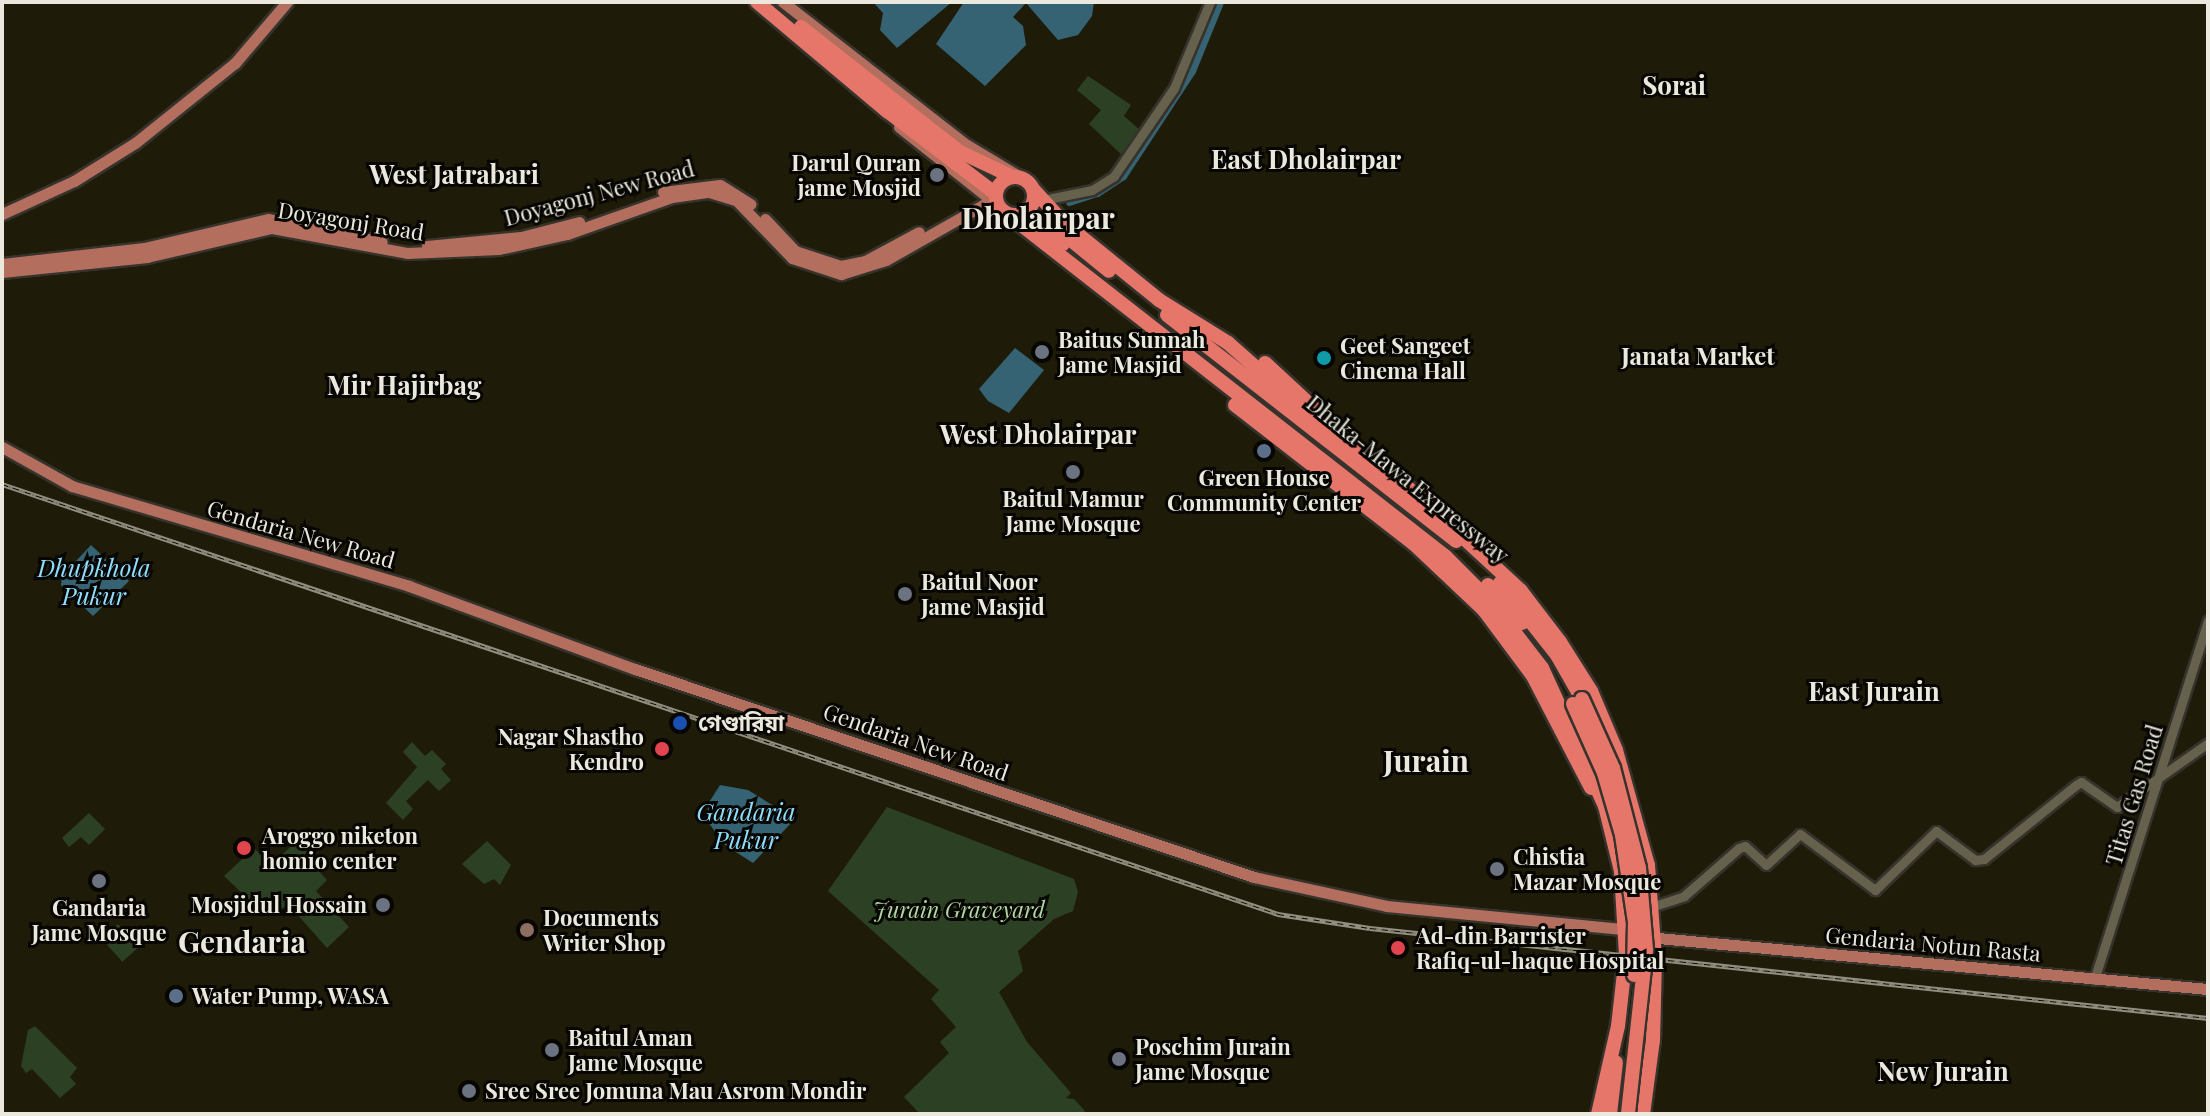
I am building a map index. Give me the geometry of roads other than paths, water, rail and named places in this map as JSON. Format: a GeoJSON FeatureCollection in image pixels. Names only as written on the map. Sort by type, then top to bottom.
{"type":"FeatureCollection","features":[{"type":"Feature","properties":{"kind":"highway"},"geometry":{"type":"LineString","coordinates":[[757,2],[1096,284],[1201,378],[1440,568],[1499,628],[1533,676],[1582,775],[1602,800]]}},
{"type":"Feature","properties":{"kind":"highway"},"geometry":{"type":"LineString","coordinates":[[769,2],[946,135],[976,163],[1028,186],[1159,300],[1236,349],[1467,539],[1521,591],[1560,642],[1591,691],[1632,796],[1653,905],[1652,1019],[1643,1114]]}},
{"type":"Feature","properties":{"kind":"highway"},"geometry":{"type":"LineString","coordinates":[[1001,205],[1001,183],[1028,186]]}},
{"type":"Feature","properties":{"kind":"highway"},"geometry":{"type":"LineString","coordinates":[[1001,205],[1028,186]]}},
{"type":"Feature","properties":{"kind":"highway","name":"Dhaka-Mawa Expressway"},"geometry":{"type":"LineString","coordinates":[[1028,186],[1082,251],[1472,555],[1525,612],[1613,768],[1639,868],[1646,950],[1628,1114]]}},
{"type":"Feature","properties":{"kind":"highway","name":"Dhaka-Mawa Expressway"},"geometry":{"type":"LineString","coordinates":[[1001,205],[1454,552],[1531,634],[1578,702],[1607,781],[1632,893],[1635,961],[1618,1114]]}},
{"type":"Feature","properties":{"kind":"highway"},"geometry":{"type":"LineString","coordinates":[[1096,284],[1371,496],[1476,586],[1528,647],[1558,699],[1602,800],[1621,871],[1626,927],[1610,1114]]}},
{"type":"Feature","properties":{"kind":"highway"},"geometry":{"type":"LineString","coordinates":[[1355,498],[1371,496]]}},
{"type":"Feature","properties":{"kind":"highway"},"geometry":{"type":"LineString","coordinates":[[1636,1114],[1652,1019]]}},
{"type":"Feature","properties":{"kind":"highway"},"geometry":{"type":"LineString","coordinates":[[1598,1114],[1618,1026]]}},
{"type":"Feature","properties":{"kind":"main road"},"geometry":{"type":"LineString","coordinates":[[2,214],[74,181],[135,143],[235,63],[287,2]]}},
{"type":"Feature","properties":{"kind":"main road","name":"Dhaka-Mawa Expressway"},"geometry":{"type":"LineString","coordinates":[[747,2],[1001,205]]}},
{"type":"Feature","properties":{"kind":"main road"},"geometry":{"type":"LineString","coordinates":[[783,2],[946,135]]}},
{"type":"Feature","properties":{"kind":"main road","name":"Doyagonj New Road"},"geometry":{"type":"LineString","coordinates":[[2,264],[144,248],[268,219],[409,246],[474,243],[569,226],[703,184],[739,193],[786,243],[807,258],[846,266],[894,251],[983,205],[1001,205]]}},
{"type":"Feature","properties":{"kind":"main road"},"geometry":{"type":"LineString","coordinates":[[2,272],[66,259]]}},
{"type":"Feature","properties":{"kind":"main road","name":"Gendaria New Road"},"geometry":{"type":"LineString","coordinates":[[2,447],[72,486],[409,586],[647,673],[1254,877],[1387,906],[1626,927],[1654,940]]}},
{"type":"Feature","properties":{"kind":"main road","name":"Gendaria Notun Rasta"},"geometry":{"type":"LineString","coordinates":[[1654,940],[2208,989]]}},
{"type":"Feature","properties":{"kind":"street"},"geometry":{"type":"LineString","coordinates":[[1028,186],[1092,190],[1114,176],[1174,88],[1210,2]]}},
{"type":"Feature","properties":{"kind":"street","name":"Titas Gas Road"},"geometry":{"type":"LineString","coordinates":[[2094,980],[2208,621]]}},
{"type":"Feature","properties":{"kind":"street"},"geometry":{"type":"LineString","coordinates":[[1626,927],[1653,905],[1684,896],[1739,848],[1745,846],[1766,865],[1800,834],[1875,890],[1936,831],[1975,860],[1984,859],[2081,782],[2112,809],[2208,743]]}},
{"type":"Feature","properties":{"kind":"water"},"geometry":{"type":"Polygon","coordinates":[[[873,2],[952,2],[897,48],[880,30],[883,13],[873,2]]]}},
{"type":"Feature","properties":{"kind":"water"},"geometry":{"type":"Polygon","coordinates":[[[964,2],[1094,2],[1092,16],[1078,35],[1058,40],[1026,3],[1013,17],[1023,26],[1026,45],[985,86],[936,44],[964,2]]]}},
{"type":"Feature","properties":{"kind":"water"},"geometry":{"type":"Polygon","coordinates":[[[1015,348],[1044,370],[1009,413],[988,401],[979,389],[1015,348]]]}},
{"type":"Feature","properties":{"kind":"water","name":"Dhupkhola Pukur"},"geometry":{"type":"Polygon","coordinates":[[[91,545],[129,581],[93,616],[61,585],[62,576],[91,545]]]}},
{"type":"Feature","properties":{"kind":"water","name":"Gandaria Pukur"},"geometry":{"type":"Polygon","coordinates":[[[720,785],[748,790],[795,819],[753,863],[725,845],[708,822],[708,804],[720,785]]]}},
{"type":"Feature","properties":{"kind":"waterway"},"geometry":{"type":"LineString","coordinates":[[1069,202],[1097,193],[1123,176],[1192,71],[1220,2]]}},
{"type":"Feature","properties":{"kind":"railway"},"geometry":{"type":"LineString","coordinates":[[2,484],[1278,914],[1370,928],[2208,1018]]}},
{"type":"Feature","properties":{"kind":"place","name":"Darul Quran jame Mosjid"},"geometry":{"type":"Point","coordinates":[937,175]}},
{"type":"Feature","properties":{"kind":"place","name":"Baitus Sunnah Jame Masjid"},"geometry":{"type":"Point","coordinates":[1042,352]}},
{"type":"Feature","properties":{"kind":"place","name":"Geet Sangeet Cinema Hall"},"geometry":{"type":"Point","coordinates":[1324,358]}},
{"type":"Feature","properties":{"kind":"place","name":"Green House Community Center"},"geometry":{"type":"Point","coordinates":[1264,451]}},
{"type":"Feature","properties":{"kind":"place","name":"Baitul Mamur Jame Mosque"},"geometry":{"type":"Point","coordinates":[1073,472]}},
{"type":"Feature","properties":{"kind":"place","name":"Baitul Noor Jame Masjid"},"geometry":{"type":"Point","coordinates":[905,594]}},
{"type":"Feature","properties":{"kind":"place","name":"গেণ্ডারিয়া"},"geometry":{"type":"Point","coordinates":[680,723]}},
{"type":"Feature","properties":{"kind":"place","name":"Nagar Shastho Kendro"},"geometry":{"type":"Point","coordinates":[662,749]}},
{"type":"Feature","properties":{"kind":"place","name":"Aroggo niketon homio center"},"geometry":{"type":"Point","coordinates":[244,848]}},
{"type":"Feature","properties":{"kind":"place","name":"Chistia Mazar Mosque"},"geometry":{"type":"Point","coordinates":[1497,869]}},
{"type":"Feature","properties":{"kind":"place","name":"Gandaria Jame Mosque"},"geometry":{"type":"Point","coordinates":[99,881]}},
{"type":"Feature","properties":{"kind":"place","name":"Mosjidul Hossain"},"geometry":{"type":"Point","coordinates":[383,905]}},
{"type":"Feature","properties":{"kind":"place","name":"Documents Writer Shop"},"geometry":{"type":"Point","coordinates":[527,930]}},
{"type":"Feature","properties":{"kind":"place","name":"Ad-din Barrister Rafiq-ul-haque Hospital"},"geometry":{"type":"Point","coordinates":[1398,948]}},
{"type":"Feature","properties":{"kind":"place","name":"Water Pump, WASA"},"geometry":{"type":"Point","coordinates":[176,996]}},
{"type":"Feature","properties":{"kind":"place","name":"Baitul Aman Jame Mosque"},"geometry":{"type":"Point","coordinates":[552,1050]}},
{"type":"Feature","properties":{"kind":"place","name":"Poschim Jurain Jame Mosque"},"geometry":{"type":"Point","coordinates":[1119,1059]}},
{"type":"Feature","properties":{"kind":"place","name":"Sree Sree Jomuna Mau Asrom Mondir"},"geometry":{"type":"Point","coordinates":[469,1091]}},
{"type":"Feature","properties":{"kind":"district","name":"Sorai"},"geometry":{"type":"Point","coordinates":[1674,85]}},
{"type":"Feature","properties":{"kind":"district","name":"East Dholairpar"},"geometry":{"type":"Point","coordinates":[1306,159]}},
{"type":"Feature","properties":{"kind":"district","name":"West Jatrabari"},"geometry":{"type":"Point","coordinates":[454,174]}},
{"type":"Feature","properties":{"kind":"district","name":"Dholairpar"},"geometry":{"type":"Point","coordinates":[1038,217]}},
{"type":"Feature","properties":{"kind":"district","name":"Janata Market"},"geometry":{"type":"Point","coordinates":[1698,356]}},
{"type":"Feature","properties":{"kind":"district","name":"Mir Hajirbag"},"geometry":{"type":"Point","coordinates":[404,385]}},
{"type":"Feature","properties":{"kind":"district","name":"West Dholairpar"},"geometry":{"type":"Point","coordinates":[1038,434]}},
{"type":"Feature","properties":{"kind":"district","name":"East Jurain"},"geometry":{"type":"Point","coordinates":[1874,691]}},
{"type":"Feature","properties":{"kind":"district","name":"Jurain"},"geometry":{"type":"Point","coordinates":[1426,760]}},
{"type":"Feature","properties":{"kind":"district","name":"Gendaria"},"geometry":{"type":"Point","coordinates":[242,941]}},
{"type":"Feature","properties":{"kind":"district","name":"New Jurain"},"geometry":{"type":"Point","coordinates":[1943,1071]}},
{"type":"Feature","properties":{"kind":"park label","name":"Jurain Graveyard"},"geometry":{"type":"Point","coordinates":[959,910]}}]}
